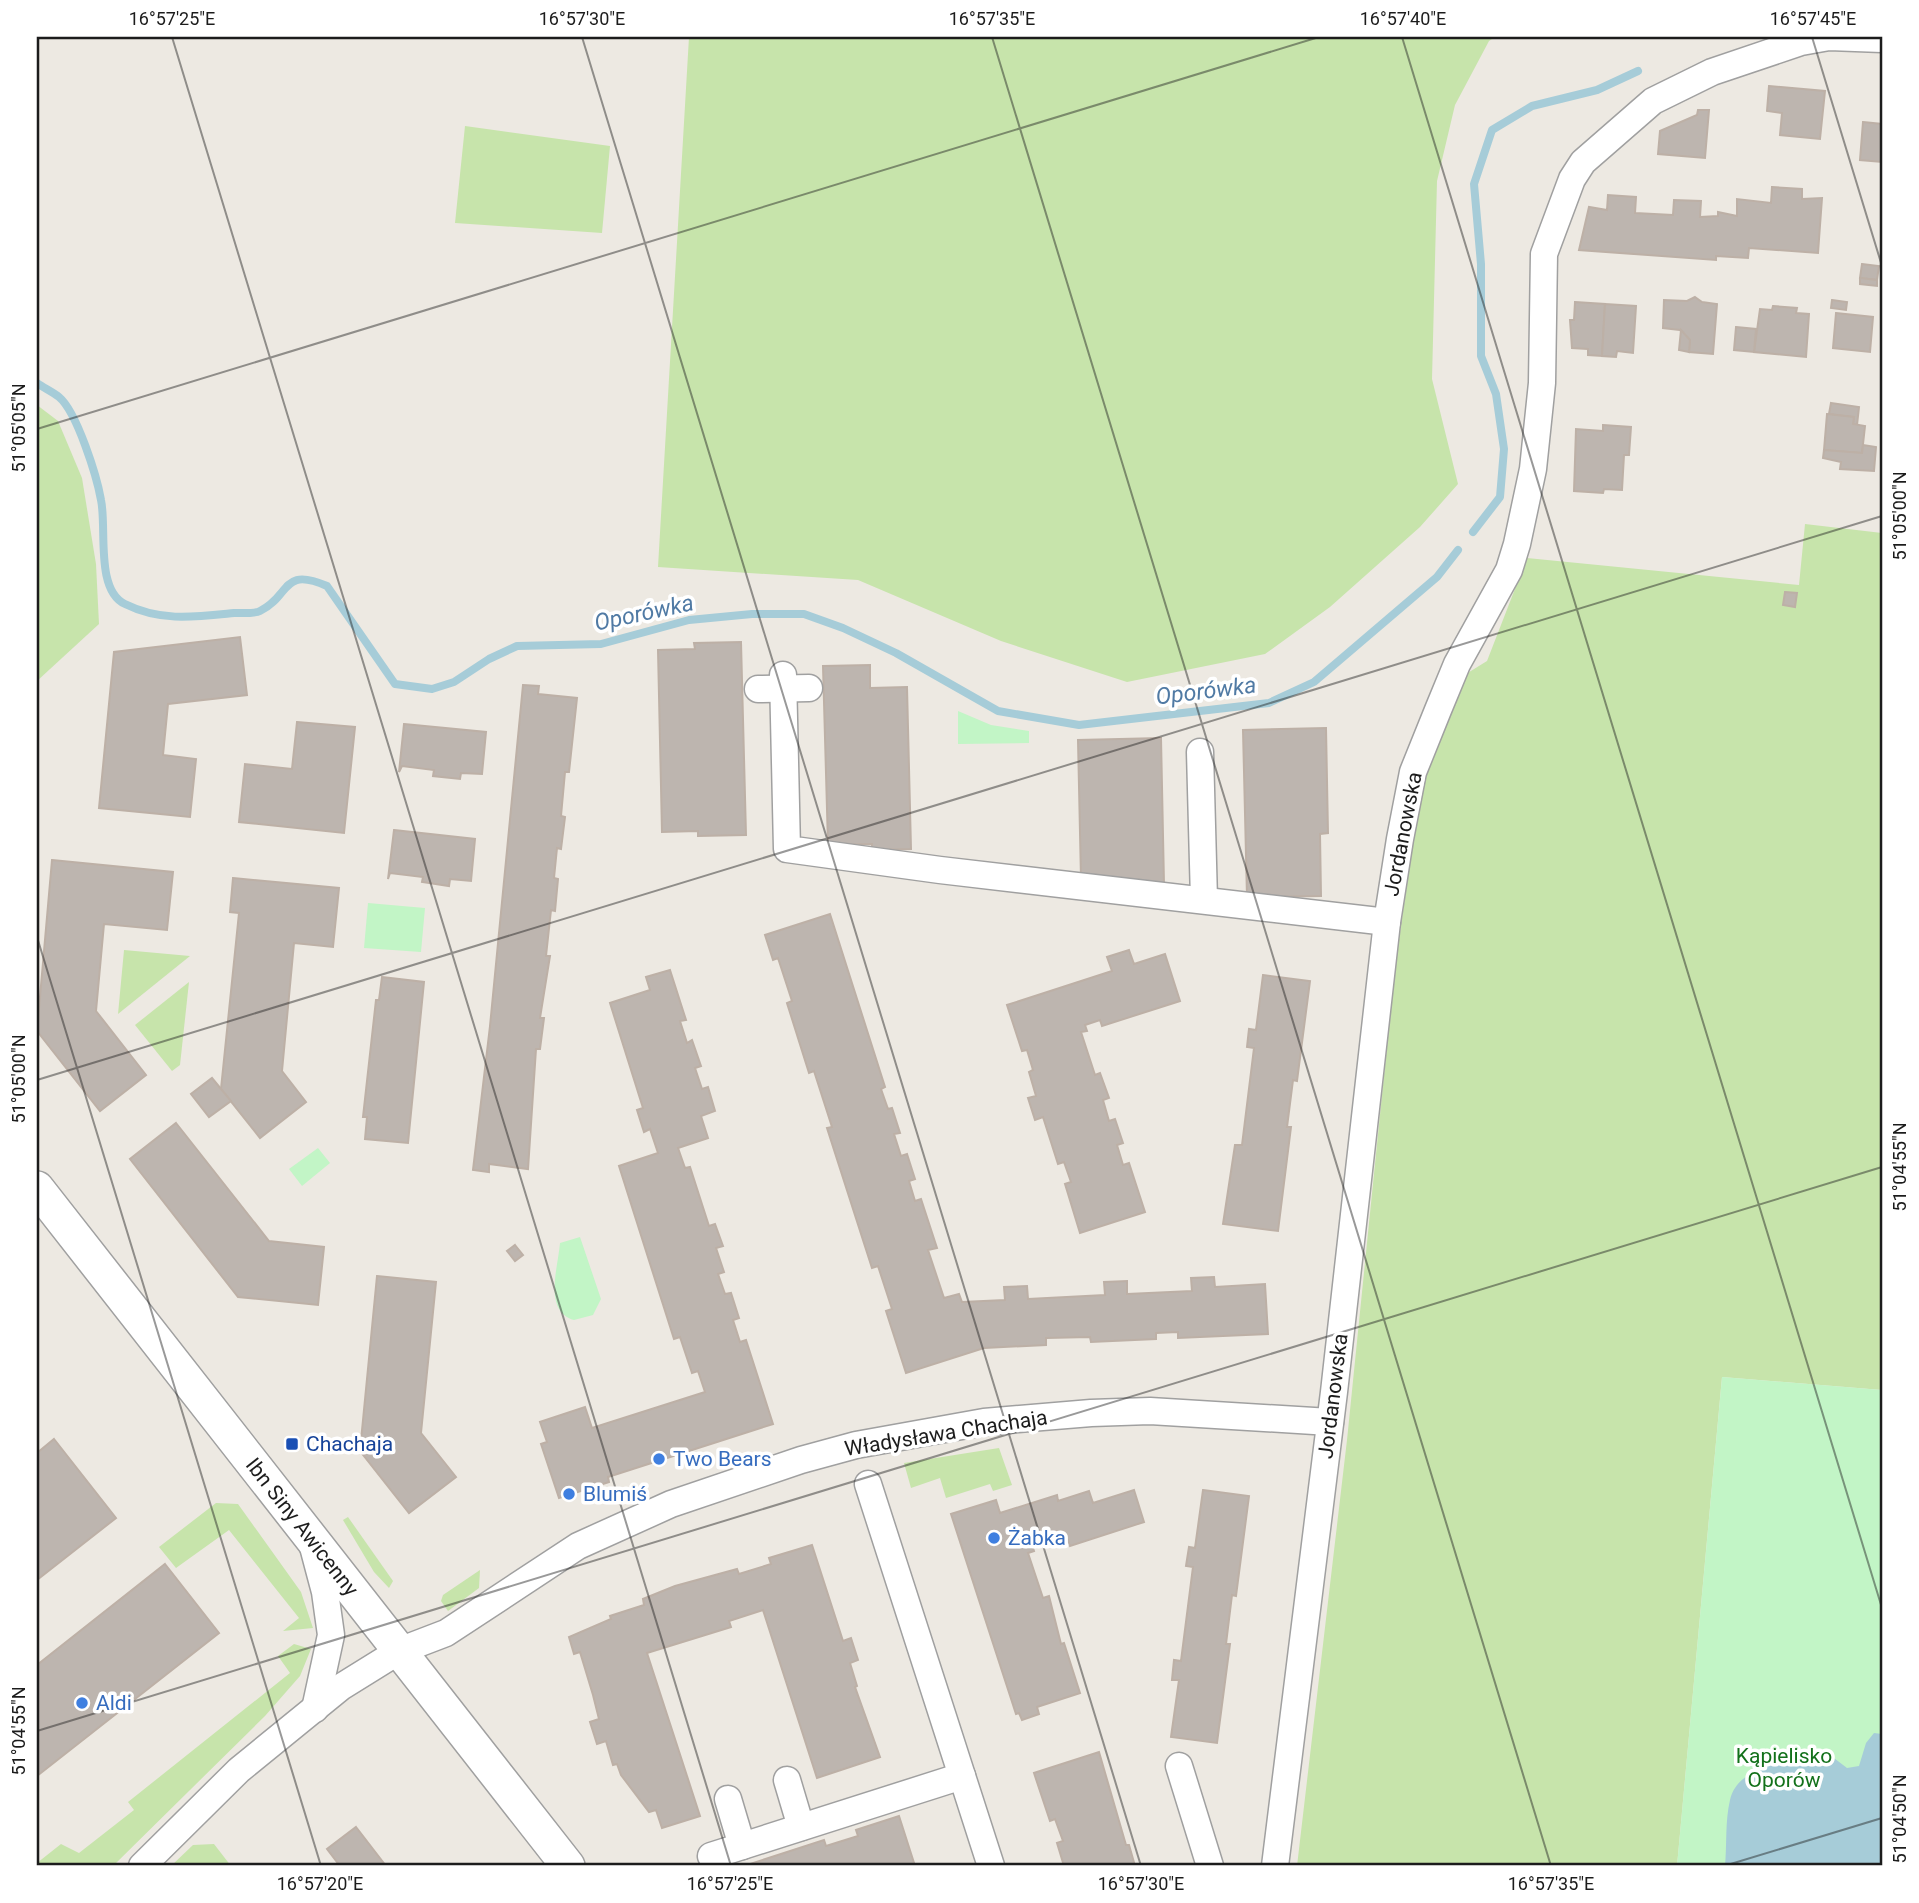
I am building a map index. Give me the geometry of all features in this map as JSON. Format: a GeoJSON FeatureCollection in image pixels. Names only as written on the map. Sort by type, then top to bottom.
{"type":"FeatureCollection","features":[{"type":"Feature","properties":{"kind":"street","name":"Jordanowska"},"geometry":{"type":"LineString","coordinates":[[1275,1866],[1330,1422],[1387,922],[1413,772],[1448,683],[1509,570],[1517,544],[1533,469],[1542,383],[1544,254],[1572,179],[1588,156],[1653,101],[1712,72],[1801,42],[1829,37],[1882,39]]}},
{"type":"Feature","properties":{"kind":"street"},"geometry":{"type":"LineString","coordinates":[[809,688],[774,684],[787,849],[940,870],[1387,922]]}},
{"type":"Feature","properties":{"kind":"street"},"geometry":{"type":"LineString","coordinates":[[1200,752],[1204,900]]}},
{"type":"Feature","properties":{"kind":"street","name":"Ibn Siny Awicenny"},"geometry":{"type":"LineString","coordinates":[[37,1188],[568,1866]]}},
{"type":"Feature","properties":{"kind":"street","name":"Władysława Chachaja"},"geometry":{"type":"LineString","coordinates":[[142,1866],[239,1770],[341,1687],[399,1651],[446,1633],[536,1571],[623,1523],[721,1486],[856,1445],[984,1422],[1091,1413],[1193,1413],[1330,1422]]}},
{"type":"Feature","properties":{"kind":"street"},"geometry":{"type":"LineString","coordinates":[[868,1484],[991,1866]]}},
{"type":"Feature","properties":{"kind":"street"},"geometry":{"type":"LineString","coordinates":[[311,1538],[325,1592],[331,1635],[315,1709]]}},
{"type":"Feature","properties":{"kind":"street"},"geometry":{"type":"LineString","coordinates":[[1179,1766],[1210,1866]]}},
{"type":"Feature","properties":{"kind":"street"},"geometry":{"type":"LineString","coordinates":[[712,1856],[962,1776]]}},
{"type":"Feature","properties":{"kind":"street"},"geometry":{"type":"LineString","coordinates":[[787,1780],[801,1827]]}},
{"type":"Feature","properties":{"kind":"street"},"geometry":{"type":"LineString","coordinates":[[728,1799],[742,1846]]}},
{"type":"Feature","properties":{"kind":"green space"},"geometry":{"type":"Polygon","coordinates":[[[689,37],[1495,37],[1489,41],[1455,105],[1437,181],[1432,379],[1458,484],[1420,527],[1330,607],[1265,654],[1127,682],[1001,641],[858,580],[658,567],[689,37]]]}},
{"type":"Feature","properties":{"kind":"green space"},"geometry":{"type":"Polygon","coordinates":[[[465,126],[610,146],[602,233],[455,223],[465,126]]]}},
{"type":"Feature","properties":{"kind":"green space"},"geometry":{"type":"Polygon","coordinates":[[[37,405],[58,421],[82,478],[96,564],[99,624],[37,681],[37,405]]]}},
{"type":"Feature","properties":{"kind":"green space"},"geometry":{"type":"Polygon","coordinates":[[[1805,524],[1882,533],[1882,1390],[1722,1377],[1677,1866],[1297,1866],[1347,1440],[1395,967],[1421,786],[1466,674],[1487,661],[1527,558],[1799,585],[1805,524]]]}},
{"type":"Feature","properties":{"kind":"green space"},"geometry":{"type":"Polygon","coordinates":[[[958,711],[991,725],[1029,731],[1029,743],[958,744],[958,711]]]}},
{"type":"Feature","properties":{"kind":"green space"},"geometry":{"type":"Polygon","coordinates":[[[368,903],[425,908],[421,952],[364,948],[368,903]]]}},
{"type":"Feature","properties":{"kind":"green space"},"geometry":{"type":"Polygon","coordinates":[[[124,950],[190,956],[118,1014],[124,950]]]}},
{"type":"Feature","properties":{"kind":"green space"},"geometry":{"type":"Polygon","coordinates":[[[189,982],[180,1065],[172,1071],[135,1025],[189,982]]]}},
{"type":"Feature","properties":{"kind":"green space"},"geometry":{"type":"Polygon","coordinates":[[[318,1148],[330,1163],[302,1186],[289,1169],[318,1148]]]}},
{"type":"Feature","properties":{"kind":"green space"},"geometry":{"type":"Polygon","coordinates":[[[580,1237],[601,1299],[593,1315],[574,1320],[558,1308],[555,1276],[560,1243],[580,1237]]]}},
{"type":"Feature","properties":{"kind":"green space","name":"Kąpielisko Oporów"},"geometry":{"type":"Polygon","coordinates":[[[1722,1377],[1882,1390],[1882,1866],[1677,1866],[1722,1377]]]}},
{"type":"Feature","properties":{"kind":"green space"},"geometry":{"type":"Polygon","coordinates":[[[999,1448],[1012,1485],[993,1491],[990,1484],[946,1498],[940,1478],[911,1488],[904,1463],[999,1448]]]}},
{"type":"Feature","properties":{"kind":"green space"},"geometry":{"type":"Polygon","coordinates":[[[216,1503],[238,1504],[301,1592],[313,1628],[283,1631],[299,1618],[229,1530],[176,1568],[159,1547],[216,1503]]]}},
{"type":"Feature","properties":{"kind":"green space"},"geometry":{"type":"Polygon","coordinates":[[[348,1517],[393,1581],[389,1588],[374,1572],[343,1520],[348,1517]]]}},
{"type":"Feature","properties":{"kind":"green space"},"geometry":{"type":"Polygon","coordinates":[[[480,1570],[479,1588],[448,1611],[441,1601],[443,1595],[480,1570]]]}},
{"type":"Feature","properties":{"kind":"green space"},"geometry":{"type":"Polygon","coordinates":[[[294,1644],[311,1649],[300,1676],[265,1716],[113,1866],[37,1866],[37,1863],[61,1844],[79,1853],[134,1810],[128,1802],[290,1673],[278,1656],[294,1644]]]}},
{"type":"Feature","properties":{"kind":"green space"},"geometry":{"type":"Polygon","coordinates":[[[214,1844],[231,1866],[171,1866],[193,1845],[214,1844]]]}},
{"type":"Feature","properties":{"kind":"water"},"geometry":{"type":"Polygon","coordinates":[[[1874,1733],[1882,1734],[1882,1866],[1725,1866],[1730,1800],[1735,1788],[1745,1778],[1771,1764],[1817,1756],[1830,1755],[1847,1768],[1859,1766],[1866,1743],[1874,1733]]]}},
{"type":"Feature","properties":{"kind":"building"},"geometry":{"type":"Polygon","coordinates":[[[1769,86],[1825,91],[1820,139],[1780,135],[1782,113],[1767,111],[1769,86]]]}},
{"type":"Feature","properties":{"kind":"building"},"geometry":{"type":"Polygon","coordinates":[[[1698,110],[1709,110],[1705,158],[1658,154],[1660,131],[1697,115],[1698,110]]]}},
{"type":"Feature","properties":{"kind":"building"},"geometry":{"type":"Polygon","coordinates":[[[1863,122],[1882,124],[1882,162],[1860,160],[1863,122]]]}},
{"type":"Feature","properties":{"kind":"building"},"geometry":{"type":"Polygon","coordinates":[[[1772,187],[1802,189],[1802,199],[1822,198],[1818,253],[1749,248],[1748,258],[1716,256],[1716,260],[1579,250],[1589,207],[1607,210],[1608,195],[1636,197],[1635,213],[1673,215],[1674,200],[1701,201],[1700,217],[1718,216],[1718,212],[1737,216],[1737,199],[1771,203],[1772,187]]]}},
{"type":"Feature","properties":{"kind":"building"},"geometry":{"type":"Polygon","coordinates":[[[1862,264],[1879,266],[1877,280],[1860,278],[1862,264]]]}},
{"type":"Feature","properties":{"kind":"building"},"geometry":{"type":"Polygon","coordinates":[[[1860,278],[1877,280],[1877,286],[1860,284],[1860,278]]]}},
{"type":"Feature","properties":{"kind":"building"},"geometry":{"type":"Polygon","coordinates":[[[1695,297],[1702,302],[1717,304],[1713,354],[1689,352],[1690,340],[1680,330],[1663,328],[1664,300],[1687,301],[1695,297]]]}},
{"type":"Feature","properties":{"kind":"building"},"geometry":{"type":"Polygon","coordinates":[[[1832,300],[1847,302],[1846,310],[1831,308],[1832,300]]]}},
{"type":"Feature","properties":{"kind":"building"},"geometry":{"type":"Polygon","coordinates":[[[1575,302],[1605,304],[1602,356],[1588,355],[1588,349],[1572,348],[1570,320],[1574,320],[1575,302]]]}},
{"type":"Feature","properties":{"kind":"building"},"geometry":{"type":"Polygon","coordinates":[[[1605,304],[1636,306],[1633,353],[1617,351],[1616,357],[1602,356],[1605,304]]]}},
{"type":"Feature","properties":{"kind":"building"},"geometry":{"type":"Polygon","coordinates":[[[1773,306],[1797,308],[1796,313],[1809,314],[1806,357],[1754,352],[1760,309],[1772,310],[1773,306]]]}},
{"type":"Feature","properties":{"kind":"building"},"geometry":{"type":"Polygon","coordinates":[[[1836,313],[1873,317],[1870,352],[1833,348],[1836,313]]]}},
{"type":"Feature","properties":{"kind":"building"},"geometry":{"type":"Polygon","coordinates":[[[1736,327],[1756,329],[1754,352],[1734,350],[1736,327]]]}},
{"type":"Feature","properties":{"kind":"building"},"geometry":{"type":"Polygon","coordinates":[[[1681,330],[1690,340],[1689,352],[1679,350],[1681,330]]]}},
{"type":"Feature","properties":{"kind":"building"},"geometry":{"type":"Polygon","coordinates":[[[1831,403],[1859,407],[1857,425],[1853,424],[1854,417],[1829,414],[1831,403]]]}},
{"type":"Feature","properties":{"kind":"building"},"geometry":{"type":"Polygon","coordinates":[[[1827,414],[1854,417],[1853,424],[1865,426],[1862,453],[1824,450],[1827,414]]]}},
{"type":"Feature","properties":{"kind":"building"},"geometry":{"type":"Polygon","coordinates":[[[1603,425],[1631,427],[1629,455],[1624,455],[1622,490],[1604,489],[1603,493],[1574,491],[1576,429],[1603,431],[1603,425]]]}},
{"type":"Feature","properties":{"kind":"building"},"geometry":{"type":"Polygon","coordinates":[[[1863,445],[1876,447],[1874,471],[1840,469],[1841,462],[1823,458],[1824,450],[1862,453],[1863,445]]]}},
{"type":"Feature","properties":{"kind":"building"},"geometry":{"type":"Polygon","coordinates":[[[1785,592],[1797,593],[1795,607],[1783,605],[1785,592]]]}},
{"type":"Feature","properties":{"kind":"building"},"geometry":{"type":"Polygon","coordinates":[[[240,637],[247,695],[168,704],[163,755],[196,759],[190,817],[99,808],[114,652],[240,637]]]}},
{"type":"Feature","properties":{"kind":"building"},"geometry":{"type":"Polygon","coordinates":[[[741,642],[746,835],[698,836],[698,831],[662,832],[658,650],[695,649],[694,643],[741,642]]]}},
{"type":"Feature","properties":{"kind":"building"},"geometry":{"type":"Polygon","coordinates":[[[870,665],[870,688],[907,687],[911,849],[872,850],[872,844],[828,845],[823,666],[870,665]]]}},
{"type":"Feature","properties":{"kind":"building"},"geometry":{"type":"Polygon","coordinates":[[[523,685],[539,686],[538,694],[577,698],[569,772],[565,772],[561,816],[565,817],[561,849],[557,848],[555,911],[551,910],[546,956],[550,956],[540,1018],[544,1018],[540,1049],[536,1049],[528,1169],[489,1164],[489,1172],[473,1170],[490,1026],[523,685]]]}},
{"type":"Feature","properties":{"kind":"building"},"geometry":{"type":"Polygon","coordinates":[[[297,722],[355,727],[344,833],[239,822],[245,764],[292,769],[297,722]]]}},
{"type":"Feature","properties":{"kind":"building"},"geometry":{"type":"Polygon","coordinates":[[[404,724],[486,732],[482,774],[461,773],[460,779],[433,776],[434,770],[402,766],[399,772],[404,724]]]}},
{"type":"Feature","properties":{"kind":"building"},"geometry":{"type":"Polygon","coordinates":[[[1326,728],[1328,833],[1320,834],[1321,896],[1247,897],[1243,730],[1326,728]]]}},
{"type":"Feature","properties":{"kind":"building"},"geometry":{"type":"Polygon","coordinates":[[[1161,738],[1164,884],[1125,885],[1125,878],[1081,879],[1078,740],[1161,738]]]}},
{"type":"Feature","properties":{"kind":"building"},"geometry":{"type":"Polygon","coordinates":[[[394,830],[475,839],[471,881],[450,879],[449,886],[422,882],[423,877],[390,873],[388,879],[394,830]]]}},
{"type":"Feature","properties":{"kind":"building"},"geometry":{"type":"Polygon","coordinates":[[[52,860],[173,872],[167,930],[104,924],[96,1011],[146,1075],[100,1111],[37,1031],[52,860]]]}},
{"type":"Feature","properties":{"kind":"building"},"geometry":{"type":"Polygon","coordinates":[[[233,878],[339,888],[333,947],[294,943],[282,1071],[306,1102],[260,1138],[221,1089],[239,913],[230,912],[233,878]]]}},
{"type":"Feature","properties":{"kind":"building"},"geometry":{"type":"Polygon","coordinates":[[[830,914],[885,1087],[881,1089],[888,1109],[892,1108],[900,1133],[894,1134],[901,1156],[907,1154],[915,1179],[909,1181],[915,1201],[921,1199],[937,1248],[928,1250],[944,1298],[959,1294],[962,1302],[1005,1300],[1004,1287],[1027,1286],[1028,1299],[1105,1295],[1104,1282],[1127,1281],[1127,1294],[1192,1291],[1191,1278],[1214,1277],[1215,1287],[1265,1284],[1268,1334],[1178,1338],[1178,1332],[1156,1333],[1156,1339],[1091,1342],[1090,1337],[1046,1338],[1046,1345],[984,1348],[906,1373],[886,1311],[892,1309],[878,1266],[872,1268],[827,1128],[832,1127],[814,1071],[809,1073],[787,1003],[792,1001],[778,958],[773,960],[765,935],[830,914]]]}},
{"type":"Feature","properties":{"kind":"building"},"geometry":{"type":"Polygon","coordinates":[[[1129,950],[1134,964],[1165,954],[1180,1001],[1102,1026],[1100,1020],[1085,1025],[1087,1031],[1081,1032],[1095,1075],[1100,1073],[1109,1098],[1103,1100],[1109,1121],[1115,1119],[1123,1143],[1117,1145],[1123,1165],[1129,1163],[1145,1212],[1080,1233],[1065,1184],[1071,1182],[1064,1162],[1058,1164],[1043,1117],[1035,1120],[1028,1098],[1036,1096],[1029,1072],[1033,1070],[1027,1050],[1022,1051],[1007,1005],[1112,971],[1107,957],[1129,950]]]}},
{"type":"Feature","properties":{"kind":"building"},"geometry":{"type":"Polygon","coordinates":[[[670,970],[686,1020],[680,1021],[687,1043],[692,1040],[701,1066],[695,1068],[702,1089],[708,1087],[715,1111],[701,1116],[708,1138],[678,1148],[685,1168],[690,1167],[709,1226],[715,1224],[723,1246],[716,1248],[724,1272],[718,1274],[725,1294],[731,1293],[739,1318],[733,1320],[740,1342],[746,1340],[773,1424],[608,1477],[609,1482],[559,1498],[541,1444],[547,1442],[540,1422],[585,1407],[592,1428],[705,1392],[698,1371],[692,1373],[680,1337],[674,1339],[619,1166],[658,1153],[650,1129],[644,1132],[637,1110],[643,1108],[610,1003],[650,990],[646,977],[670,970]]]}},
{"type":"Feature","properties":{"kind":"building"},"geometry":{"type":"Polygon","coordinates":[[[1263,975],[1310,981],[1297,1081],[1293,1080],[1287,1127],[1291,1127],[1278,1231],[1223,1224],[1235,1145],[1242,1145],[1254,1048],[1247,1047],[1249,1029],[1256,1030],[1263,975]]]}},
{"type":"Feature","properties":{"kind":"building"},"geometry":{"type":"Polygon","coordinates":[[[382,977],[424,982],[408,1143],[365,1139],[367,1117],[363,1117],[376,1000],[379,1000],[382,977]]]}},
{"type":"Feature","properties":{"kind":"building"},"geometry":{"type":"Polygon","coordinates":[[[212,1078],[231,1101],[209,1117],[191,1094],[212,1078]]]}},
{"type":"Feature","properties":{"kind":"building"},"geometry":{"type":"Polygon","coordinates":[[[176,1123],[269,1241],[324,1247],[318,1305],[238,1297],[130,1159],[176,1123]]]}},
{"type":"Feature","properties":{"kind":"building"},"geometry":{"type":"Polygon","coordinates":[[[515,1245],[523,1255],[515,1261],[507,1251],[515,1245]]]}},
{"type":"Feature","properties":{"kind":"building"},"geometry":{"type":"Polygon","coordinates":[[[377,1276],[436,1282],[421,1433],[456,1477],[409,1513],[360,1451],[377,1276]]]}},
{"type":"Feature","properties":{"kind":"building"},"geometry":{"type":"Polygon","coordinates":[[[54,1439],[116,1518],[37,1580],[37,1453],[54,1439]]]}},
{"type":"Feature","properties":{"kind":"building"},"geometry":{"type":"Polygon","coordinates":[[[1134,1490],[1144,1522],[1070,1546],[1068,1540],[1045,1547],[1043,1541],[1032,1545],[1034,1551],[1028,1553],[1043,1598],[1049,1596],[1061,1644],[1064,1643],[1080,1693],[1037,1707],[1039,1714],[1022,1720],[1019,1713],[1016,1714],[951,1514],[996,1500],[1000,1513],[1057,1495],[1058,1501],[1089,1491],[1093,1503],[1134,1490]]]}},
{"type":"Feature","properties":{"kind":"building"},"geometry":{"type":"Polygon","coordinates":[[[1203,1490],[1249,1496],[1236,1596],[1232,1595],[1226,1644],[1230,1644],[1217,1743],[1171,1737],[1179,1680],[1172,1680],[1174,1660],[1181,1661],[1193,1567],[1186,1566],[1189,1547],[1195,1548],[1203,1490]]]}},
{"type":"Feature","properties":{"kind":"building"},"geometry":{"type":"Polygon","coordinates":[[[812,1545],[843,1641],[851,1638],[858,1660],[850,1663],[857,1686],[855,1687],[880,1757],[817,1778],[763,1610],[729,1621],[731,1627],[647,1653],[700,1816],[662,1828],[656,1810],[649,1812],[621,1775],[617,1764],[613,1765],[606,1741],[597,1744],[590,1722],[599,1719],[593,1695],[580,1652],[574,1654],[569,1637],[611,1619],[610,1616],[644,1605],[643,1599],[675,1586],[737,1569],[739,1574],[771,1564],[769,1558],[812,1545]]]}},
{"type":"Feature","properties":{"kind":"building"},"geometry":{"type":"Polygon","coordinates":[[[165,1564],[219,1633],[37,1776],[37,1665],[165,1564]]]}},
{"type":"Feature","properties":{"kind":"building"},"geometry":{"type":"Polygon","coordinates":[[[1099,1752],[1126,1845],[1129,1845],[1135,1866],[1064,1866],[1057,1843],[1063,1841],[1055,1819],[1050,1821],[1034,1773],[1099,1752]]]}},
{"type":"Feature","properties":{"kind":"building"},"geometry":{"type":"Polygon","coordinates":[[[899,1816],[915,1866],[744,1866],[824,1840],[826,1846],[858,1836],[856,1830],[899,1816]]]}},
{"type":"Feature","properties":{"kind":"building"},"geometry":{"type":"Polygon","coordinates":[[[356,1827],[386,1866],[340,1866],[327,1849],[356,1827]]]}},
{"type":"Feature","properties":{"kind":"waterway","name":"Oporówka"},"geometry":{"type":"LineString","coordinates":[[1473,532],[1500,497],[1504,449],[1496,394],[1481,356],[1481,264],[1474,184],[1492,130],[1532,106],[1597,90],[1638,71]]}},
{"type":"Feature","properties":{"kind":"waterway","name":"Oporówka"},"geometry":{"type":"LineString","coordinates":[[37,383],[59,397],[73,416],[79,430],[91,461],[101,500],[104,557],[109,586],[125,604],[152,614],[178,617],[255,613],[270,605],[294,581],[312,581],[327,586],[395,684],[432,689],[454,682],[489,659],[517,646],[601,644],[689,620],[752,614],[804,614],[843,628],[896,653],[998,711],[1079,725],[1269,703],[1314,682],[1437,577],[1458,550]]}},
{"type":"Feature","properties":{"kind":"place","name":"Chachaja"},"geometry":{"type":"Point","coordinates":[292,1444]}},
{"type":"Feature","properties":{"kind":"place","name":"Two Bears"},"geometry":{"type":"Point","coordinates":[659,1459]}},
{"type":"Feature","properties":{"kind":"place","name":"Blumiś"},"geometry":{"type":"Point","coordinates":[569,1494]}},
{"type":"Feature","properties":{"kind":"place","name":"Żabka"},"geometry":{"type":"Point","coordinates":[994,1538]}},
{"type":"Feature","properties":{"kind":"place","name":"Aldi"},"geometry":{"type":"Point","coordinates":[82,1703]}}]}
